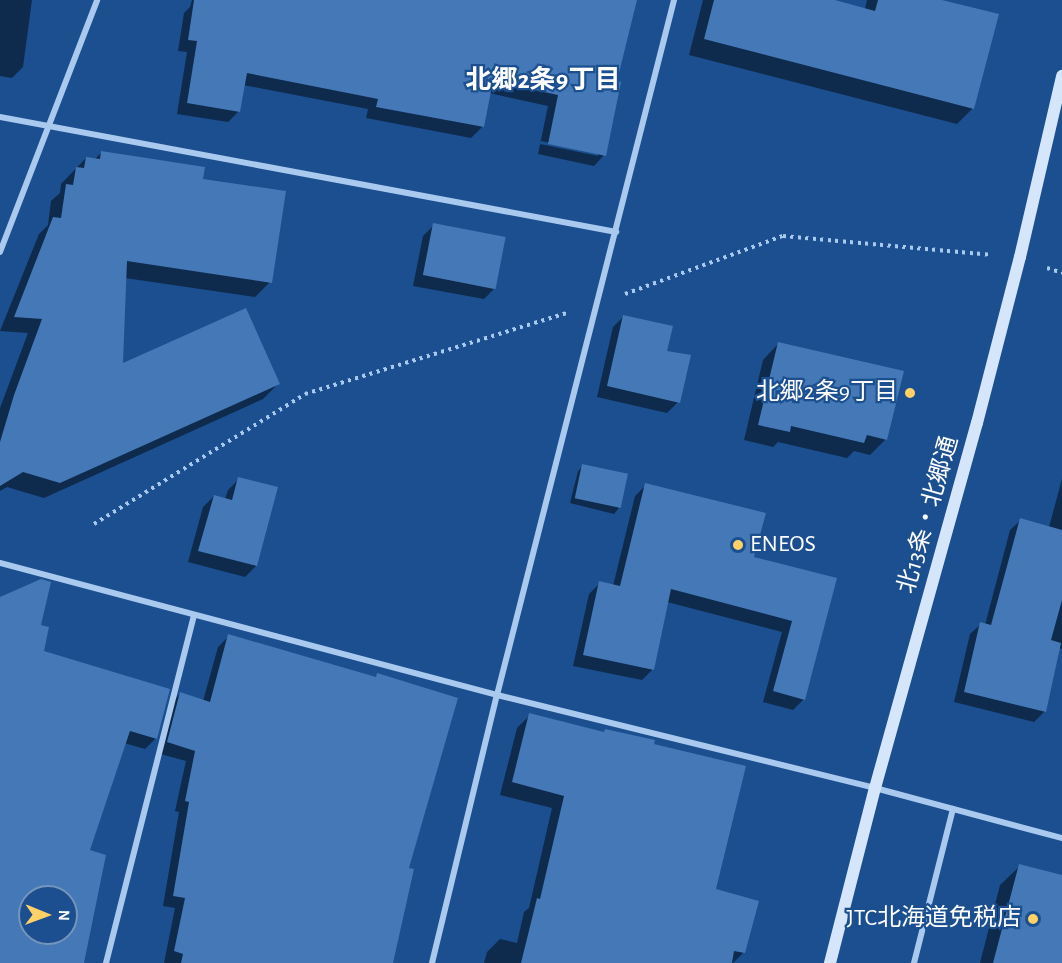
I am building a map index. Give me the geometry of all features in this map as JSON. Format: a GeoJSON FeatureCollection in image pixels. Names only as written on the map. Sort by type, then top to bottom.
{"type":"FeatureCollection","features":[{"type":"Feature","properties":{"kind":"main road","name":"北13条・北郷通"},"geometry":{"type":"LineString","coordinates":[[830,963],[875,788],[1020,257],[1062,76]]}},
{"type":"Feature","properties":{"kind":"street"},"geometry":{"type":"LineString","coordinates":[[0,252],[97,0]]}},
{"type":"Feature","properties":{"kind":"street"},"geometry":{"type":"LineString","coordinates":[[432,963],[497,695],[674,0]]}},
{"type":"Feature","properties":{"kind":"street"},"geometry":{"type":"LineString","coordinates":[[0,117],[616,232]]}},
{"type":"Feature","properties":{"kind":"street"},"geometry":{"type":"LineString","coordinates":[[0,563],[497,695],[875,788],[1062,838]]}},
{"type":"Feature","properties":{"kind":"street"},"geometry":{"type":"LineString","coordinates":[[106,963],[194,615]]}},
{"type":"Feature","properties":{"kind":"street"},"geometry":{"type":"LineString","coordinates":[[914,963],[953,809]]}},
{"type":"Feature","properties":{"kind":"path"},"geometry":{"type":"LineString","coordinates":[[94,524],[305,394],[597,304],[783,236],[1020,257]]}},
{"type":"Feature","properties":{"kind":"building"},"geometry":{"type":"Polygon","coordinates":[[[194,0],[637,0],[617,81],[621,82],[606,156],[548,144],[558,95],[493,81],[484,127],[376,107],[378,99],[247,73],[240,112],[187,103],[197,41],[188,40],[194,0]]]}},
{"type":"Feature","properties":{"kind":"building"},"geometry":{"type":"Polygon","coordinates":[[[714,0],[835,0],[875,11],[878,0],[942,0],[999,14],[974,109],[704,39],[714,0]]]}},
{"type":"Feature","properties":{"kind":"building"},"geometry":{"type":"Polygon","coordinates":[[[101,151],[205,167],[203,179],[286,191],[272,283],[127,261],[123,363],[246,308],[280,384],[60,483],[23,472],[0,486],[0,442],[14,395],[42,319],[14,317],[53,217],[61,218],[66,184],[73,185],[76,167],[84,168],[86,157],[100,159],[101,151]]]}},
{"type":"Feature","properties":{"kind":"building"},"geometry":{"type":"Polygon","coordinates":[[[433,223],[506,237],[496,289],[423,275],[433,223]]]}},
{"type":"Feature","properties":{"kind":"building"},"geometry":{"type":"Polygon","coordinates":[[[623,315],[673,326],[667,351],[691,355],[680,403],[607,386],[623,315]]]}},
{"type":"Feature","properties":{"kind":"building"},"geometry":{"type":"Polygon","coordinates":[[[778,342],[904,371],[887,440],[867,435],[864,443],[791,426],[790,432],[758,425],[778,342]]]}},
{"type":"Feature","properties":{"kind":"building"},"geometry":{"type":"Polygon","coordinates":[[[582,464],[628,474],[621,508],[575,498],[582,464]]]}},
{"type":"Feature","properties":{"kind":"building"},"geometry":{"type":"Polygon","coordinates":[[[238,477],[278,487],[257,566],[198,551],[214,495],[232,500],[238,477]]]}},
{"type":"Feature","properties":{"kind":"building"},"geometry":{"type":"Polygon","coordinates":[[[645,483],[766,513],[754,557],[837,578],[805,700],[773,691],[792,621],[671,589],[654,670],[583,655],[599,581],[620,586],[645,483]]]}},
{"type":"Feature","properties":{"kind":"building"},"geometry":{"type":"Polygon","coordinates":[[[1020,518],[1062,530],[1062,600],[1051,640],[1061,643],[1046,712],[964,692],[980,622],[991,625],[1020,518]]]}},
{"type":"Feature","properties":{"kind":"building"},"geometry":{"type":"Polygon","coordinates":[[[41,579],[51,582],[41,625],[49,627],[44,651],[170,689],[157,739],[130,731],[90,850],[106,855],[84,963],[0,963],[0,597],[41,579]]]}},
{"type":"Feature","properties":{"kind":"building"},"geometry":{"type":"Polygon","coordinates":[[[228,634],[376,677],[377,673],[458,698],[409,868],[414,869],[393,963],[181,963],[183,954],[174,951],[185,898],[173,896],[189,802],[185,801],[195,751],[167,742],[180,692],[210,702],[228,634]]]}},
{"type":"Feature","properties":{"kind":"building"},"geometry":{"type":"Polygon","coordinates":[[[529,713],[604,732],[605,729],[655,740],[654,744],[746,766],[716,889],[759,901],[745,953],[734,951],[732,963],[521,963],[537,898],[540,899],[564,796],[512,782],[529,713]]]}},
{"type":"Feature","properties":{"kind":"building","name":"JTC北海道免税店"},"geometry":{"type":"Polygon","coordinates":[[[1019,864],[1062,875],[1062,963],[993,963],[1019,864]]]}},
{"type":"Feature","properties":{"kind":"place","name":"北郷2条9丁目"},"geometry":{"type":"Point","coordinates":[910,393]}},
{"type":"Feature","properties":{"kind":"place","name":"ENEOS"},"geometry":{"type":"Point","coordinates":[738,545]}},
{"type":"Feature","properties":{"kind":"place","name":"JTC北海道免税店"},"geometry":{"type":"Point","coordinates":[1033,919]}},
{"type":"Feature","properties":{"kind":"district","name":"北郷2条9丁目"},"geometry":{"type":"Point","coordinates":[543,81]}}]}
